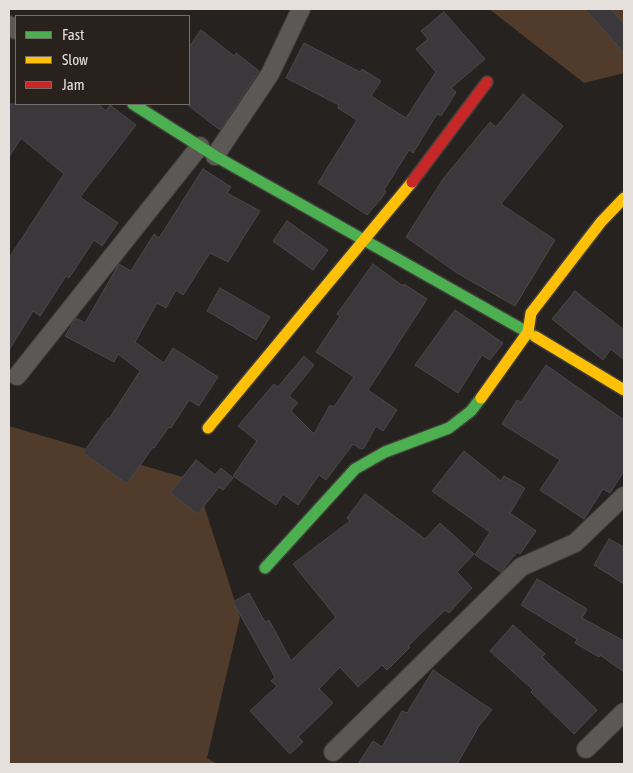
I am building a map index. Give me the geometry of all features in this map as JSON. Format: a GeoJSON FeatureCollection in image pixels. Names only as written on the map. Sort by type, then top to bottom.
{"type":"FeatureCollection","features":[{"type":"Feature","properties":{"kind":"street"},"geometry":{"type":"LineString","coordinates":[[17,376],[208,151],[270,74],[301,9]]}},
{"type":"Feature","properties":{"kind":"street"},"geometry":{"type":"LineString","coordinates":[[208,428],[364,239],[395,205],[487,82]]}},
{"type":"Feature","properties":{"kind":"street"},"geometry":{"type":"LineString","coordinates":[[135,105],[208,151],[528,332],[624,390]]}},
{"type":"Feature","properties":{"kind":"street"},"geometry":{"type":"LineString","coordinates":[[265,568],[355,469],[385,452],[449,428],[471,412],[528,332],[531,313],[600,222],[624,198]]}},
{"type":"Feature","properties":{"kind":"street"},"geometry":{"type":"LineString","coordinates":[[333,752],[521,567],[574,543],[624,496]]}},
{"type":"Feature","properties":{"kind":"street"},"geometry":{"type":"LineString","coordinates":[[586,749],[624,712]]}},
{"type":"Feature","properties":{"kind":"shaded area"},"geometry":{"type":"Polygon","coordinates":[[[489,9],[624,9],[624,73],[584,83],[489,9]]]}},
{"type":"Feature","properties":{"kind":"shaded area"},"geometry":{"type":"Polygon","coordinates":[[[9,426],[196,481],[240,617],[207,758],[217,764],[9,764],[9,426]]]}},
{"type":"Feature","properties":{"kind":"building"},"geometry":{"type":"Polygon","coordinates":[[[585,9],[611,9],[624,24],[624,53],[585,9]]]}},
{"type":"Feature","properties":{"kind":"building"},"geometry":{"type":"Polygon","coordinates":[[[444,12],[485,59],[451,88],[456,92],[441,116],[437,114],[413,153],[409,150],[384,190],[386,191],[381,199],[367,215],[318,183],[357,120],[338,108],[339,105],[286,78],[304,43],[360,72],[362,69],[381,81],[371,96],[406,118],[436,72],[416,49],[428,39],[421,31],[444,12]]]}},
{"type":"Feature","properties":{"kind":"building"},"geometry":{"type":"Polygon","coordinates":[[[201,30],[234,56],[236,53],[259,71],[220,130],[189,106],[190,46],[201,30]]]}},
{"type":"Feature","properties":{"kind":"building"},"geometry":{"type":"Polygon","coordinates":[[[523,94],[563,126],[501,204],[555,240],[515,306],[457,273],[406,237],[443,179],[490,122],[496,127],[523,94]]]}},
{"type":"Feature","properties":{"kind":"building"},"geometry":{"type":"Polygon","coordinates":[[[9,104],[99,105],[106,111],[110,105],[136,125],[80,197],[118,223],[102,246],[94,240],[69,278],[66,276],[40,316],[33,311],[9,350],[9,258],[64,174],[21,138],[9,157],[9,104]]]}},
{"type":"Feature","properties":{"kind":"building"},"geometry":{"type":"Polygon","coordinates":[[[203,169],[231,187],[227,193],[260,211],[228,262],[210,253],[183,295],[176,290],[166,308],[157,303],[135,342],[164,363],[173,348],[218,377],[199,406],[189,400],[171,428],[169,427],[153,447],[127,484],[83,453],[109,419],[140,371],[118,354],[114,362],[65,336],[76,318],[85,323],[119,264],[131,271],[154,234],[159,238],[203,169]]]}},
{"type":"Feature","properties":{"kind":"building"},"geometry":{"type":"Polygon","coordinates":[[[287,221],[328,250],[313,270],[273,241],[287,221]]]}},
{"type":"Feature","properties":{"kind":"building"},"geometry":{"type":"Polygon","coordinates":[[[373,264],[403,286],[404,284],[427,299],[368,390],[397,410],[383,431],[376,426],[364,448],[361,449],[353,444],[326,480],[319,475],[298,505],[283,494],[276,505],[233,476],[257,441],[238,426],[274,384],[278,387],[304,356],[314,365],[289,396],[298,403],[291,411],[314,434],[330,405],[334,407],[354,377],[316,352],[340,316],[337,314],[373,264]]]}},
{"type":"Feature","properties":{"kind":"building"},"geometry":{"type":"Polygon","coordinates":[[[220,288],[270,317],[256,340],[207,311],[220,288]]]}},
{"type":"Feature","properties":{"kind":"building"},"geometry":{"type":"Polygon","coordinates":[[[575,291],[624,330],[624,360],[611,349],[603,360],[552,319],[575,291]]]}},
{"type":"Feature","properties":{"kind":"building"},"geometry":{"type":"Polygon","coordinates":[[[455,310],[503,343],[490,360],[482,355],[458,393],[415,365],[455,310]]]}},
{"type":"Feature","properties":{"kind":"building"},"geometry":{"type":"Polygon","coordinates":[[[546,365],[624,420],[624,471],[610,493],[603,489],[584,519],[540,490],[560,460],[502,424],[517,400],[521,402],[546,365]]]}},
{"type":"Feature","properties":{"kind":"building"},"geometry":{"type":"Polygon","coordinates":[[[464,451],[501,481],[504,476],[525,488],[510,513],[536,531],[520,554],[517,552],[501,572],[475,555],[490,532],[432,491],[464,451]]]}},
{"type":"Feature","properties":{"kind":"building"},"geometry":{"type":"Polygon","coordinates":[[[196,460],[215,475],[221,468],[233,478],[223,490],[219,487],[198,514],[170,493],[196,460]]]}},
{"type":"Feature","properties":{"kind":"building"},"geometry":{"type":"Polygon","coordinates":[[[365,494],[425,539],[440,523],[474,554],[457,572],[472,588],[449,613],[445,610],[408,646],[410,647],[387,670],[382,665],[358,687],[340,667],[319,689],[333,703],[298,737],[303,742],[290,754],[250,711],[277,686],[271,681],[275,677],[233,602],[249,593],[265,622],[269,620],[291,661],[336,617],[293,564],[350,521],[347,518],[365,494]]]}},
{"type":"Feature","properties":{"kind":"building"},"geometry":{"type":"Polygon","coordinates":[[[609,539],[624,547],[624,584],[594,565],[609,539]]]}},
{"type":"Feature","properties":{"kind":"building"},"geometry":{"type":"Polygon","coordinates":[[[537,579],[587,609],[582,618],[624,641],[624,672],[600,655],[599,657],[575,643],[577,639],[521,605],[537,579]]]}},
{"type":"Feature","properties":{"kind":"building"},"geometry":{"type":"Polygon","coordinates":[[[513,625],[545,654],[542,657],[597,710],[574,734],[531,692],[533,690],[490,651],[513,625]]]}},
{"type":"Feature","properties":{"kind":"building"},"geometry":{"type":"Polygon","coordinates":[[[433,670],[492,710],[479,726],[457,764],[358,764],[373,741],[382,747],[402,711],[407,713],[433,670]]]}},
{"type":"Feature","properties":{"kind":"traffic: fast"},"geometry":{"type":"LineString","coordinates":[[135,105],[215,156],[536,337]]}},
{"type":"Feature","properties":{"kind":"traffic: fast"},"geometry":{"type":"LineString","coordinates":[[265,568],[355,469],[385,452],[449,428],[471,411],[481,398]]}},
{"type":"Feature","properties":{"kind":"traffic: slow"},"geometry":{"type":"LineString","coordinates":[[208,428],[412,182]]}},
{"type":"Feature","properties":{"kind":"traffic: slow"},"geometry":{"type":"LineString","coordinates":[[481,398],[528,332],[531,313],[601,222],[624,198]]}},
{"type":"Feature","properties":{"kind":"traffic: slow"},"geometry":{"type":"LineString","coordinates":[[536,337],[624,390]]}},
{"type":"Feature","properties":{"kind":"traffic: jam"},"geometry":{"type":"LineString","coordinates":[[412,182],[487,82]]}}]}
